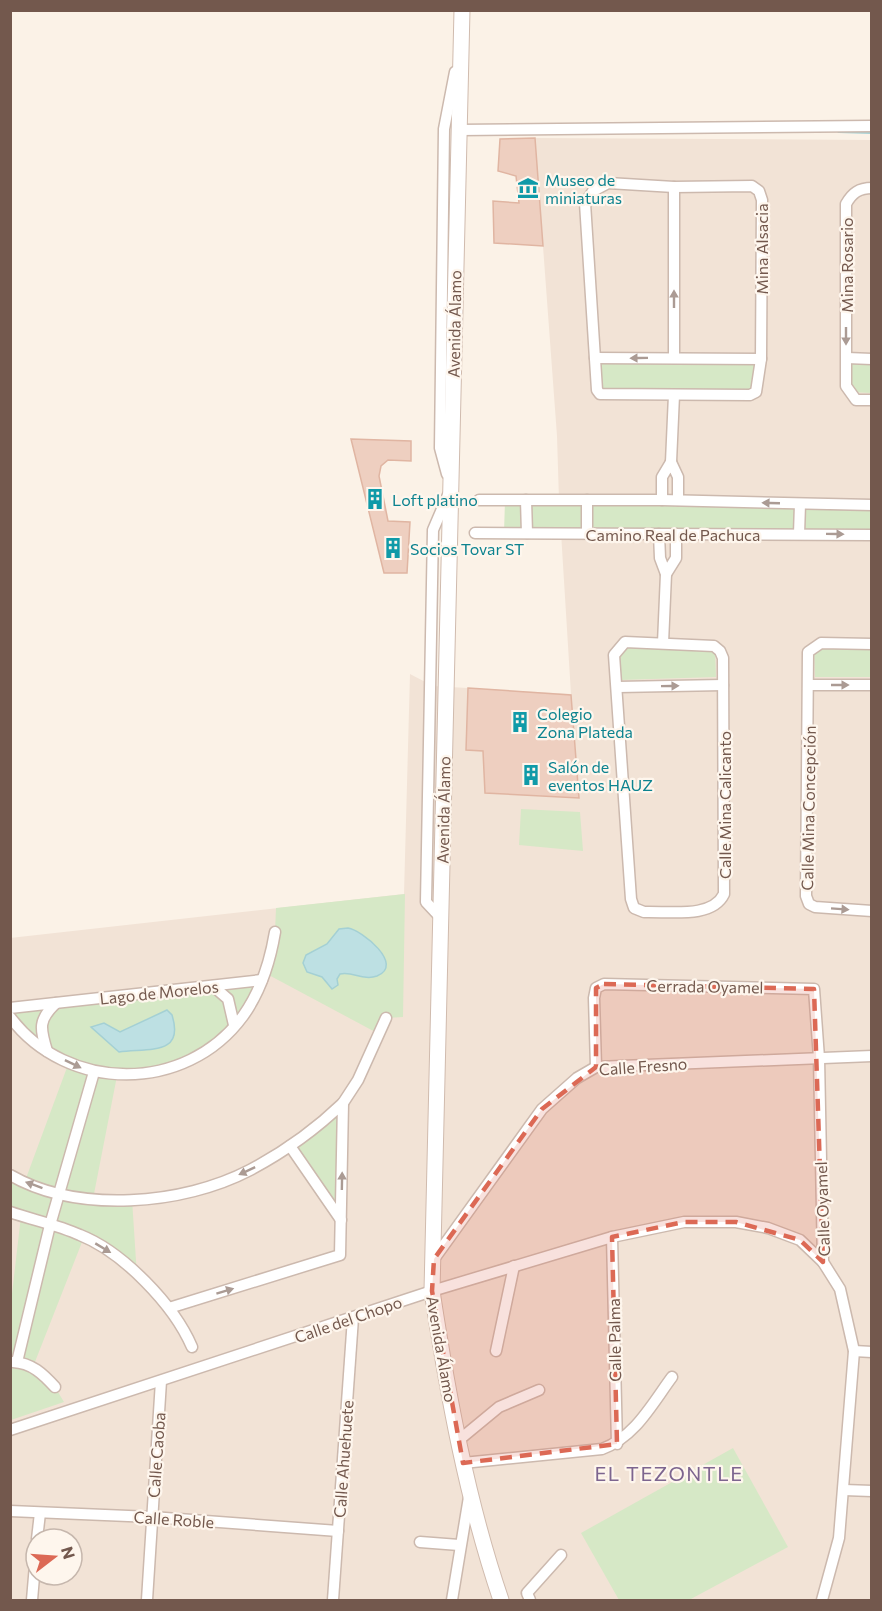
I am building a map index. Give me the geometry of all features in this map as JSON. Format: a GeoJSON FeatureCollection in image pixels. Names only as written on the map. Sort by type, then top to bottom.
{"type":"FeatureCollection","features":[{"type":"Feature","properties":{"kind":"street","name":"Avenida Álamo"},"geometry":{"type":"LineString","coordinates":[[462,10],[432,1291],[444,1374],[469,1496],[501,1600]]}},
{"type":"Feature","properties":{"kind":"street"},"geometry":{"type":"LineString","coordinates":[[450,489],[440,448],[444,129],[461,42]]}},
{"type":"Feature","properties":{"kind":"street"},"geometry":{"type":"LineString","coordinates":[[459,130],[872,126]]}},
{"type":"Feature","properties":{"kind":"street","name":"Mina Alsacia"},"geometry":{"type":"LineString","coordinates":[[608,183],[674,187],[752,186],[759,191],[762,200],[761,359],[759,388],[750,395],[604,396],[597,390],[585,203],[593,191],[608,183]]}},
{"type":"Feature","properties":{"kind":"street"},"geometry":{"type":"LineString","coordinates":[[674,187],[674,357]]}},
{"type":"Feature","properties":{"kind":"street","name":"Mina Rosario"},"geometry":{"type":"LineString","coordinates":[[872,188],[864,188],[851,194],[846,204],[846,386],[856,400],[872,400]]}},
{"type":"Feature","properties":{"kind":"street"},"geometry":{"type":"LineString","coordinates":[[595,358],[761,359]]}},
{"type":"Feature","properties":{"kind":"street"},"geometry":{"type":"LineString","coordinates":[[846,358],[872,359]]}},
{"type":"Feature","properties":{"kind":"street"},"geometry":{"type":"LineString","coordinates":[[674,395],[671,462],[678,477],[678,500]]}},
{"type":"Feature","properties":{"kind":"street"},"geometry":{"type":"LineString","coordinates":[[662,500],[662,477],[671,462]]}},
{"type":"Feature","properties":{"kind":"street","name":"Camino Real de Pachuca"},"geometry":{"type":"LineString","coordinates":[[479,500],[678,500],[872,505]]}},
{"type":"Feature","properties":{"kind":"street"},"geometry":{"type":"LineString","coordinates":[[526,500],[527,533]]}},
{"type":"Feature","properties":{"kind":"street"},"geometry":{"type":"LineString","coordinates":[[587,500],[587,533]]}},
{"type":"Feature","properties":{"kind":"street"},"geometry":{"type":"LineString","coordinates":[[800,504],[800,534]]}},
{"type":"Feature","properties":{"kind":"street","name":"Camino Real de Pachuca"},"geometry":{"type":"LineString","coordinates":[[475,533],[872,535]]}},
{"type":"Feature","properties":{"kind":"street"},"geometry":{"type":"LineString","coordinates":[[660,534],[660,558],[666,574],[663,643]]}},
{"type":"Feature","properties":{"kind":"street"},"geometry":{"type":"LineString","coordinates":[[666,574],[676,558],[676,534]]}},
{"type":"Feature","properties":{"kind":"street","name":"Calle Mina Calicanto"},"geometry":{"type":"LineString","coordinates":[[625,642],[714,646],[723,658],[723,685],[724,894],[719,904],[709,909],[644,912],[634,908],[631,899],[614,655],[619,646],[625,642]]}},
{"type":"Feature","properties":{"kind":"street","name":"Calle Mina Concepción"},"geometry":{"type":"LineString","coordinates":[[872,644],[821,643],[812,647],[808,652],[806,896],[809,904],[815,907],[872,911]]}},
{"type":"Feature","properties":{"kind":"street"},"geometry":{"type":"LineString","coordinates":[[618,687],[723,685]]}},
{"type":"Feature","properties":{"kind":"street"},"geometry":{"type":"LineString","coordinates":[[809,685],[872,685]]}},
{"type":"Feature","properties":{"kind":"street"},"geometry":{"type":"LineString","coordinates":[[10,1017],[20,1029],[46,1051],[94,1072],[114,1076],[140,1075],[176,1064],[198,1056],[242,1017],[270,960],[275,932]]}},
{"type":"Feature","properties":{"kind":"street","name":"Lago de Morelos"},"geometry":{"type":"LineString","coordinates":[[10,1008],[262,980]]}},
{"type":"Feature","properties":{"kind":"street","name":"Cerrada Oyamel"},"geometry":{"type":"LineString","coordinates":[[596,1067],[596,988],[604,984],[814,988]]}},
{"type":"Feature","properties":{"kind":"street"},"geometry":{"type":"LineString","coordinates":[[213,986],[228,999],[234,1025]]}},
{"type":"Feature","properties":{"kind":"street","name":"Calle Oyamel"},"geometry":{"type":"LineString","coordinates":[[814,988],[819,1058],[823,1262],[840,1289],[854,1351],[839,1538],[822,1600]]}},
{"type":"Feature","properties":{"kind":"street"},"geometry":{"type":"LineString","coordinates":[[46,1051],[41,1024],[45,1014],[56,1003]]}},
{"type":"Feature","properties":{"kind":"street"},"geometry":{"type":"LineString","coordinates":[[10,1175],[81,1199],[112,1201],[176,1194],[206,1188],[248,1171],[319,1126],[343,1103],[358,1080],[386,1018]]}},
{"type":"Feature","properties":{"kind":"street","name":"Calle Fresno"},"geometry":{"type":"LineString","coordinates":[[434,1259],[542,1109],[577,1078],[596,1067],[872,1056]]}},
{"type":"Feature","properties":{"kind":"street"},"geometry":{"type":"LineString","coordinates":[[55,1387],[33,1367],[14,1362],[58,1193],[94,1072]]}},
{"type":"Feature","properties":{"kind":"street"},"geometry":{"type":"LineString","coordinates":[[169,1308],[340,1255],[343,1103]]}},
{"type":"Feature","properties":{"kind":"street"},"geometry":{"type":"LineString","coordinates":[[290,1146],[341,1221]]}},
{"type":"Feature","properties":{"kind":"street"},"geometry":{"type":"LineString","coordinates":[[10,1212],[81,1235],[114,1255],[169,1308],[184,1329],[192,1347]]}},
{"type":"Feature","properties":{"kind":"street","name":"Calle del Chopo"},"geometry":{"type":"LineString","coordinates":[[10,1430],[432,1291],[612,1237],[684,1222],[736,1222],[768,1228],[800,1240],[823,1262]]}},
{"type":"Feature","properties":{"kind":"street","name":"Calle Palma"},"geometry":{"type":"LineString","coordinates":[[612,1237],[616,1444]]}},
{"type":"Feature","properties":{"kind":"street"},"geometry":{"type":"LineString","coordinates":[[496,1351],[514,1266]]}},
{"type":"Feature","properties":{"kind":"street","name":"Calle Ahuehuete"},"geometry":{"type":"LineString","coordinates":[[333,1600],[353,1318]]}},
{"type":"Feature","properties":{"kind":"street"},"geometry":{"type":"LineString","coordinates":[[854,1351],[872,1352]]}},
{"type":"Feature","properties":{"kind":"street"},"geometry":{"type":"LineString","coordinates":[[463,1463],[602,1449],[616,1444],[632,1432],[672,1377]]}},
{"type":"Feature","properties":{"kind":"street","name":"Calle Caoba"},"geometry":{"type":"LineString","coordinates":[[147,1600],[161,1381]]}},
{"type":"Feature","properties":{"kind":"street"},"geometry":{"type":"LineString","coordinates":[[459,1440],[499,1407],[539,1390]]}},
{"type":"Feature","properties":{"kind":"street"},"geometry":{"type":"LineString","coordinates":[[844,1490],[872,1491]]}},
{"type":"Feature","properties":{"kind":"street"},"geometry":{"type":"LineString","coordinates":[[452,1600],[459,1545],[469,1496]]}},
{"type":"Feature","properties":{"kind":"street","name":"Calle Roble"},"geometry":{"type":"LineString","coordinates":[[10,1511],[152,1517],[338,1531]]}},
{"type":"Feature","properties":{"kind":"street"},"geometry":{"type":"LineString","coordinates":[[38,1527],[40,1513]]}},
{"type":"Feature","properties":{"kind":"street"},"geometry":{"type":"LineString","coordinates":[[420,1542],[459,1545]]}},
{"type":"Feature","properties":{"kind":"street"},"geometry":{"type":"LineString","coordinates":[[530,1600],[528,1593],[561,1555]]}},
{"type":"Feature","properties":{"kind":"highlighted area"},"geometry":{"type":"Polygon","coordinates":[[[604,984],[814,989],[823,1262],[800,1240],[736,1222],[684,1222],[612,1237],[617,1444],[463,1463],[432,1291],[434,1259],[542,1109],[596,1067],[596,988],[604,984]]]}},
{"type":"Feature","properties":{"kind":"shaded area"},"geometry":{"type":"Polygon","coordinates":[[[535,138],[871,140],[871,1600],[11,1600],[10,938],[404,894],[410,674],[433,686],[571,694],[557,436],[535,138]]]}},
{"type":"Feature","properties":{"kind":"green space"},"geometry":{"type":"Polygon","coordinates":[[[600,361],[756,363],[753,391],[603,391],[600,361]]]}},
{"type":"Feature","properties":{"kind":"green space"},"geometry":{"type":"Polygon","coordinates":[[[852,364],[871,364],[871,393],[851,392],[852,364]]]}},
{"type":"Feature","properties":{"kind":"green space"},"geometry":{"type":"Polygon","coordinates":[[[505,500],[871,505],[871,535],[504,533],[505,500]]]}},
{"type":"Feature","properties":{"kind":"green space"},"geometry":{"type":"Polygon","coordinates":[[[620,648],[715,649],[716,677],[620,680],[620,648]]]}},
{"type":"Feature","properties":{"kind":"green space"},"geometry":{"type":"Polygon","coordinates":[[[814,648],[871,648],[871,677],[815,677],[814,648]]]}},
{"type":"Feature","properties":{"kind":"green space"},"geometry":{"type":"Polygon","coordinates":[[[521,809],[580,812],[583,851],[519,845],[521,809]]]}},
{"type":"Feature","properties":{"kind":"green space"},"geometry":{"type":"Polygon","coordinates":[[[405,894],[403,1017],[386,1018],[379,1034],[265,973],[275,932],[276,908],[405,894]]]}},
{"type":"Feature","properties":{"kind":"green space"},"geometry":{"type":"Polygon","coordinates":[[[262,980],[242,1017],[198,1056],[117,1076],[93,1199],[132,1199],[137,1276],[84,1237],[33,1367],[55,1387],[64,1402],[11,1420],[10,1311],[21,1216],[11,1212],[11,1175],[25,1181],[69,1062],[20,1029],[11,1008],[262,980]]]}},
{"type":"Feature","properties":{"kind":"green space"},"geometry":{"type":"Polygon","coordinates":[[[343,1103],[341,1221],[290,1146],[343,1103]]]}},
{"type":"Feature","properties":{"kind":"green space"},"geometry":{"type":"Polygon","coordinates":[[[733,1448],[788,1547],[689,1600],[619,1600],[581,1533],[733,1448]]]}},
{"type":"Feature","properties":{"kind":"water"},"geometry":{"type":"Polygon","coordinates":[[[348,928],[371,941],[384,957],[386,964],[384,971],[377,976],[340,974],[337,979],[338,985],[332,989],[322,977],[307,972],[303,963],[306,955],[327,944],[339,929],[348,928]]]}},
{"type":"Feature","properties":{"kind":"water"},"geometry":{"type":"Polygon","coordinates":[[[167,1010],[172,1015],[175,1028],[169,1044],[161,1047],[119,1052],[91,1027],[104,1023],[120,1032],[167,1010]]]}},
{"type":"Feature","properties":{"kind":"building","name":"Museo de miniaturas"},"geometry":{"type":"Polygon","coordinates":[[[535,138],[543,246],[494,243],[493,201],[519,203],[516,176],[498,171],[500,139],[535,138]]]}},
{"type":"Feature","properties":{"kind":"building"},"geometry":{"type":"Polygon","coordinates":[[[351,439],[411,441],[411,461],[388,460],[381,466],[379,476],[388,521],[410,522],[407,573],[384,573],[351,439]]]}},
{"type":"Feature","properties":{"kind":"building","name":"Colegio Zona Plateda"},"geometry":{"type":"Polygon","coordinates":[[[468,688],[571,695],[579,798],[485,793],[483,751],[466,750],[468,688]]]}},
{"type":"Feature","properties":{"kind":"waterway"},"geometry":{"type":"LineString","coordinates":[[839,131],[872,132]]}},
{"type":"Feature","properties":{"kind":"place","name":"Museo de miniaturas"},"geometry":{"type":"Point","coordinates":[528,188]}},
{"type":"Feature","properties":{"kind":"place","name":"Loft platino"},"geometry":{"type":"Point","coordinates":[375,499]}},
{"type":"Feature","properties":{"kind":"place","name":"Socios Tovar ST"},"geometry":{"type":"Point","coordinates":[393,548]}},
{"type":"Feature","properties":{"kind":"place","name":"Colegio Zona Plateda"},"geometry":{"type":"Point","coordinates":[520,722]}},
{"type":"Feature","properties":{"kind":"place","name":"Salón de eventos HAUZ"},"geometry":{"type":"Point","coordinates":[531,775]}},
{"type":"Feature","properties":{"kind":"district","name":"EL TEZONTLE"},"geometry":{"type":"Point","coordinates":[669,1473]}}]}
